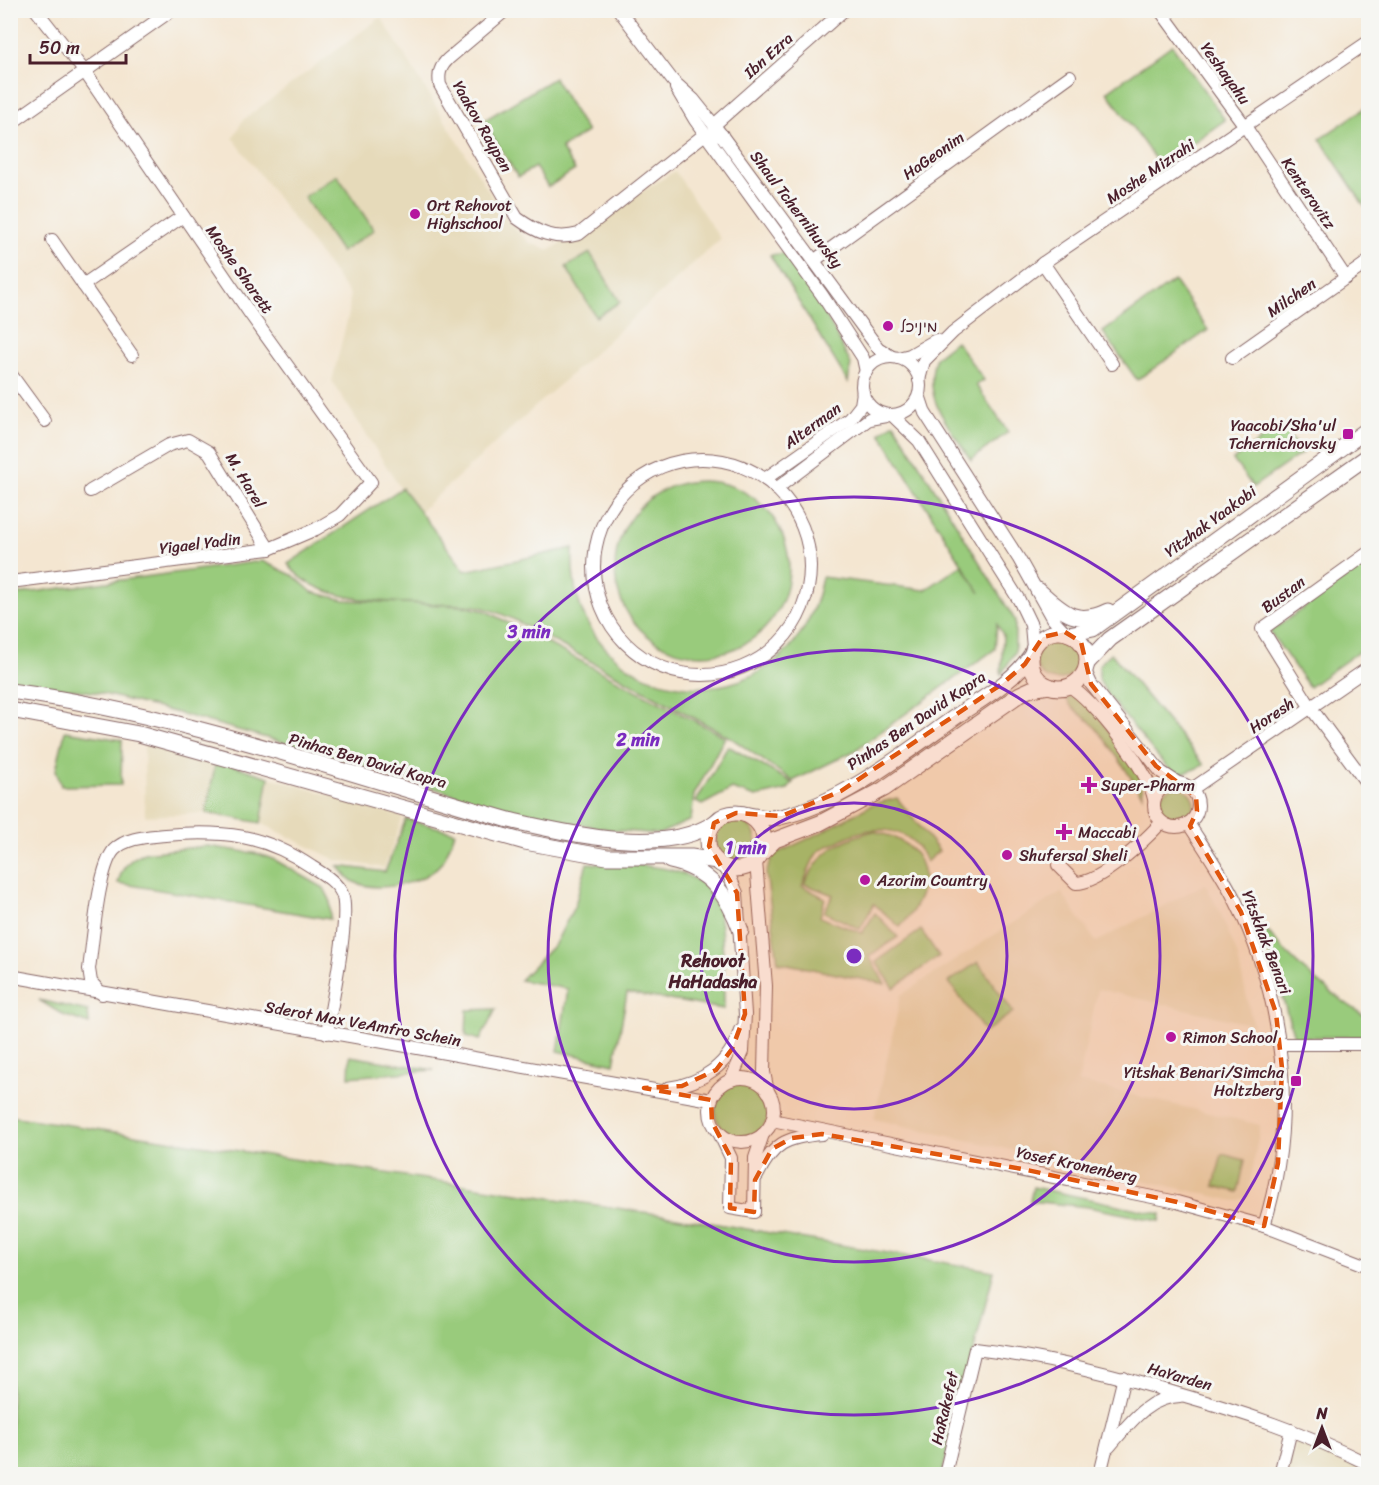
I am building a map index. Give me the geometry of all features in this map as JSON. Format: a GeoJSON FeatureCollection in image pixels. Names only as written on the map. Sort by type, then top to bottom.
{"type":"FeatureCollection","features":[{"type":"Feature","properties":{"kind":"main road","name":"Yitzhak Yaakobi"},"geometry":{"type":"LineString","coordinates":[[1067,633],[1093,629],[1368,429]]}},
{"type":"Feature","properties":{"kind":"main road"},"geometry":{"type":"LineString","coordinates":[[650,859],[691,857],[741,868],[759,857],[775,840],[820,823],[884,789],[1020,694],[1031,689],[1049,686],[1069,686],[1104,643],[1368,456]]}},
{"type":"Feature","properties":{"kind":"main road"},"geometry":{"type":"LineString","coordinates":[[1038,590],[1065,613],[1080,618],[1096,617],[1132,600]]}},
{"type":"Feature","properties":{"kind":"main road"},"geometry":{"type":"LineString","coordinates":[[1049,686],[1036,677],[1032,670],[1032,651],[1043,636],[1067,633],[1085,649],[1086,667]]}},
{"type":"Feature","properties":{"kind":"main road","name":"Pinhas Ben David Kapra"},"geometry":{"type":"LineString","coordinates":[[744,814],[771,818],[782,816],[810,807],[849,787],[895,759],[1002,684],[1025,664],[1032,651]]}},
{"type":"Feature","properties":{"kind":"main road","name":"Pinhas Ben David Kapra"},"geometry":{"type":"LineString","coordinates":[[10,691],[82,701],[166,720],[490,814],[560,831],[610,837],[667,839],[695,834],[714,823]]}},
{"type":"Feature","properties":{"kind":"main road"},"geometry":{"type":"LineString","coordinates":[[10,710],[139,734],[516,840],[593,855],[650,859],[685,865],[706,876],[724,893],[732,906],[741,931]]}},
{"type":"Feature","properties":{"kind":"main road"},"geometry":{"type":"LineString","coordinates":[[721,863],[709,846],[708,838],[714,823],[728,814],[744,814],[753,818],[764,834],[759,857]]}},
{"type":"Feature","properties":{"kind":"street","name":"Moshe Sharett"},"geometry":{"type":"LineString","coordinates":[[36,10],[85,72],[183,216],[371,482]]}},
{"type":"Feature","properties":{"kind":"street"},"geometry":{"type":"LineString","coordinates":[[10,124],[172,10]]}},
{"type":"Feature","properties":{"kind":"street","name":"Yaakov Raypen"},"geometry":{"type":"LineString","coordinates":[[506,10],[448,59],[442,65],[438,78],[517,218],[529,227],[548,236],[559,238],[579,234],[714,132]]}},
{"type":"Feature","properties":{"kind":"street","name":"Shaul Tchernihuvsky"},"geometry":{"type":"LineString","coordinates":[[619,10],[673,81],[684,104],[714,132],[815,260],[878,348],[895,357]]}},
{"type":"Feature","properties":{"kind":"street","name":"Ibn Ezra"},"geometry":{"type":"LineString","coordinates":[[714,132],[844,10]]}},
{"type":"Feature","properties":{"kind":"street","name":"Yeshayahu"},"geometry":{"type":"LineString","coordinates":[[1160,10],[1245,126]]}},
{"type":"Feature","properties":{"kind":"street","name":"Moshe Mizrahi"},"geometry":{"type":"LineString","coordinates":[[919,380],[924,362],[953,332],[1043,263],[1368,42]]}},
{"type":"Feature","properties":{"kind":"street","name":"HaGeonim"},"geometry":{"type":"LineString","coordinates":[[815,260],[1070,76]]}},
{"type":"Feature","properties":{"kind":"street","name":"Kenterovitz"},"geometry":{"type":"LineString","coordinates":[[1245,126],[1346,278]]}},
{"type":"Feature","properties":{"kind":"street","name":"Shaul Tchernihuvsky"},"geometry":{"type":"LineString","coordinates":[[714,132],[863,358],[866,372]]}},
{"type":"Feature","properties":{"kind":"street"},"geometry":{"type":"LineString","coordinates":[[83,285],[183,216]]}},
{"type":"Feature","properties":{"kind":"street"},"geometry":{"type":"LineString","coordinates":[[52,240],[132,355]]}},
{"type":"Feature","properties":{"kind":"street","name":"Milchen"},"geometry":{"type":"LineString","coordinates":[[1232,358],[1368,262]]}},
{"type":"Feature","properties":{"kind":"street"},"geometry":{"type":"LineString","coordinates":[[1043,263],[1112,364]]}},
{"type":"Feature","properties":{"kind":"street","name":"Moshe Mizrahi"},"geometry":{"type":"LineString","coordinates":[[895,357],[910,355],[953,332]]}},
{"type":"Feature","properties":{"kind":"street"},"geometry":{"type":"LineString","coordinates":[[1032,651],[1031,625],[1015,593],[919,441],[891,416],[872,408],[867,402],[864,388],[866,372],[874,362],[895,357],[912,367],[919,380],[919,395],[925,413],[1038,590],[1052,618],[1067,633]]}},
{"type":"Feature","properties":{"kind":"street"},"geometry":{"type":"LineString","coordinates":[[10,374],[45,421]]}},
{"type":"Feature","properties":{"kind":"street","name":"Alterman"},"geometry":{"type":"LineString","coordinates":[[765,479],[850,419],[861,405],[864,388]]}},
{"type":"Feature","properties":{"kind":"street"},"geometry":{"type":"LineString","coordinates":[[891,416],[910,410],[919,395]]}},
{"type":"Feature","properties":{"kind":"street","name":"Alterman"},"geometry":{"type":"LineString","coordinates":[[776,489],[869,419],[891,416]]}},
{"type":"Feature","properties":{"kind":"street","name":"M. Harel"},"geometry":{"type":"LineString","coordinates":[[90,491],[169,445],[188,440],[209,452],[269,549]]}},
{"type":"Feature","properties":{"kind":"street"},"geometry":{"type":"LineString","coordinates":[[694,459],[727,462],[765,479],[776,489],[799,519],[809,551],[807,592],[789,630],[776,646],[759,658],[720,673],[678,672],[640,655],[610,625],[595,587],[593,566],[596,545],[602,525],[612,507],[641,477],[676,462],[694,459]]}},
{"type":"Feature","properties":{"kind":"street","name":"Yigael Yadin"},"geometry":{"type":"LineString","coordinates":[[10,582],[269,549],[316,529],[340,515],[371,482]]}},
{"type":"Feature","properties":{"kind":"street","name":"Bustan"},"geometry":{"type":"LineString","coordinates":[[1311,708],[1262,629],[1368,553]]}},
{"type":"Feature","properties":{"kind":"street"},"geometry":{"type":"LineString","coordinates":[[1069,686],[1093,705],[1144,774],[1154,799],[1154,813],[1161,823],[1173,828],[1188,824],[1194,818],[1198,803],[1192,789],[1161,772],[1091,684],[1086,667]]}},
{"type":"Feature","properties":{"kind":"street","name":"Horesh"},"geometry":{"type":"LineString","coordinates":[[1192,789],[1368,668]]}},
{"type":"Feature","properties":{"kind":"street"},"geometry":{"type":"LineString","coordinates":[[1311,708],[1368,785]]}},
{"type":"Feature","properties":{"kind":"street"},"geometry":{"type":"LineString","coordinates":[[1154,799],[1163,787],[1178,783]]}},
{"type":"Feature","properties":{"kind":"street"},"geometry":{"type":"LineString","coordinates":[[1058,865],[1076,883],[1088,882],[1114,864],[1161,823]]}},
{"type":"Feature","properties":{"kind":"street","name":"Yitskhak Benari"},"geometry":{"type":"LineString","coordinates":[[1188,824],[1222,876],[1241,912],[1272,996],[1280,1044],[1282,1107],[1278,1163],[1264,1226]]}},
{"type":"Feature","properties":{"kind":"street"},"geometry":{"type":"LineString","coordinates":[[102,994],[91,982],[89,969],[103,871],[107,860],[122,844],[144,837],[207,833],[241,835],[291,853],[330,879],[341,892],[344,915],[327,1033]]}},
{"type":"Feature","properties":{"kind":"street"},"geometry":{"type":"LineString","coordinates":[[721,863],[737,893],[745,1014],[743,1052],[731,1080],[716,1091],[711,1100],[712,1122],[727,1144],[731,1158],[730,1208],[754,1212],[755,1158],[763,1134],[772,1120],[772,1101],[764,1072],[766,986],[759,857]]}},
{"type":"Feature","properties":{"kind":"street"},"geometry":{"type":"LineString","coordinates":[[64,987],[82,981],[89,969]]}},
{"type":"Feature","properties":{"kind":"street","name":"Sderot Max VeAmfro Schein"},"geometry":{"type":"LineString","coordinates":[[10,976],[711,1100]]}},
{"type":"Feature","properties":{"kind":"street"},"geometry":{"type":"LineString","coordinates":[[644,1088],[682,1086],[716,1070],[732,1049],[745,1014]]}},
{"type":"Feature","properties":{"kind":"street"},"geometry":{"type":"LineString","coordinates":[[1280,1044],[1368,1044]]}},
{"type":"Feature","properties":{"kind":"street"},"geometry":{"type":"LineString","coordinates":[[731,1080],[752,1080],[768,1092]]}},
{"type":"Feature","properties":{"kind":"street","name":"Yosef Kronenberg"},"geometry":{"type":"LineString","coordinates":[[772,1120],[1177,1202],[1264,1226],[1368,1266]]}},
{"type":"Feature","properties":{"kind":"street"},"geometry":{"type":"LineString","coordinates":[[717,1131],[734,1141],[754,1140],[763,1134]]}},
{"type":"Feature","properties":{"kind":"street"},"geometry":{"type":"LineString","coordinates":[[755,1180],[765,1158],[780,1143],[806,1135],[850,1135]]}},
{"type":"Feature","properties":{"kind":"street","name":"HaYarden"},"geometry":{"type":"LineString","coordinates":[[975,1349],[1025,1355],[1124,1377],[1257,1416],[1368,1464]]}},
{"type":"Feature","properties":{"kind":"street","name":"HaRakefet"},"geometry":{"type":"LineString","coordinates":[[945,1474],[975,1349]]}},
{"type":"Feature","properties":{"kind":"street"},"geometry":{"type":"LineString","coordinates":[[1100,1474],[1124,1377]]}},
{"type":"Feature","properties":{"kind":"street"},"geometry":{"type":"LineString","coordinates":[[1108,1448],[1137,1415],[1153,1402],[1185,1396]]}},
{"type":"Feature","properties":{"kind":"street"},"geometry":{"type":"LineString","coordinates":[[1280,1474],[1290,1430]]}},
{"type":"Feature","properties":{"kind":"highlighted area"},"geometry":{"type":"Polygon","coordinates":[[[1065,632],[1081,642],[1091,684],[1156,766],[1196,796],[1197,811],[1190,826],[1241,912],[1276,1013],[1282,1068],[1278,1163],[1264,1226],[1177,1202],[1022,1169],[822,1134],[792,1138],[772,1149],[755,1180],[754,1212],[730,1208],[731,1158],[712,1122],[711,1100],[644,1088],[682,1086],[716,1070],[732,1049],[745,1014],[737,893],[709,846],[714,823],[736,813],[782,816],[841,791],[1002,684],[1025,664],[1043,637],[1065,632]]]}},
{"type":"Feature","properties":{"kind":"shaded area"},"geometry":{"type":"Polygon","coordinates":[[[381,17],[507,221],[530,243],[550,250],[675,171],[720,239],[417,514],[332,381],[349,313],[350,295],[233,138],[243,120],[381,17]]]}},
{"type":"Feature","properties":{"kind":"shaded area"},"geometry":{"type":"Polygon","coordinates":[[[144,740],[216,760],[206,813],[145,816],[144,740]]]}},
{"type":"Feature","properties":{"kind":"shaded area"},"geometry":{"type":"Polygon","coordinates":[[[269,777],[403,817],[384,868],[336,860],[261,823],[269,777]]]}},
{"type":"Feature","properties":{"kind":"shaded area"},"geometry":{"type":"Polygon","coordinates":[[[1205,884],[1220,912],[1237,954],[1253,1025],[1098,989],[1078,1082],[1260,1125],[1248,1197],[1235,1201],[874,1119],[901,995],[1061,892],[1096,942],[1205,884]]]}},
{"type":"Feature","properties":{"kind":"shaded area"},"geometry":{"type":"Polygon","coordinates":[[[1297,1439],[1368,1470],[1368,1474],[1286,1474],[1297,1439]]]}},
{"type":"Feature","properties":{"kind":"green space"},"geometry":{"type":"Polygon","coordinates":[[[1172,45],[1225,120],[1160,166],[1107,92],[1172,45]]]}},
{"type":"Feature","properties":{"kind":"green space"},"geometry":{"type":"Polygon","coordinates":[[[554,78],[587,132],[561,148],[575,170],[548,187],[535,167],[518,177],[483,121],[554,78]]]}},
{"type":"Feature","properties":{"kind":"green space"},"geometry":{"type":"Polygon","coordinates":[[[1368,106],[1368,204],[1365,207],[1320,139],[1368,106]]]}},
{"type":"Feature","properties":{"kind":"green space"},"geometry":{"type":"Polygon","coordinates":[[[337,175],[374,230],[341,252],[304,197],[337,175]]]}},
{"type":"Feature","properties":{"kind":"green space"},"geometry":{"type":"Polygon","coordinates":[[[590,253],[620,302],[596,317],[566,267],[590,253]]]}},
{"type":"Feature","properties":{"kind":"green space"},"geometry":{"type":"Polygon","coordinates":[[[787,253],[805,275],[851,364],[848,382],[770,255],[787,253]]]}},
{"type":"Feature","properties":{"kind":"green space"},"geometry":{"type":"Polygon","coordinates":[[[1174,281],[1208,330],[1137,380],[1103,332],[1174,281]]]}},
{"type":"Feature","properties":{"kind":"green space"},"geometry":{"type":"Polygon","coordinates":[[[956,341],[984,380],[976,385],[1008,432],[971,460],[940,412],[932,386],[932,372],[936,357],[956,341]]]}},
{"type":"Feature","properties":{"kind":"green space"},"geometry":{"type":"Polygon","coordinates":[[[894,423],[1015,620],[1015,652],[1001,675],[1003,635],[997,624],[995,649],[854,751],[793,781],[731,738],[513,619],[479,607],[400,603],[348,597],[324,590],[304,579],[288,564],[402,488],[465,571],[573,548],[580,604],[604,646],[640,674],[683,687],[728,684],[770,665],[803,630],[822,577],[925,590],[962,565],[980,593],[880,433],[894,423]]]}},
{"type":"Feature","properties":{"kind":"green space"},"geometry":{"type":"Polygon","coordinates":[[[1282,425],[1302,453],[1253,487],[1233,460],[1282,425]]]}},
{"type":"Feature","properties":{"kind":"green space"},"geometry":{"type":"Polygon","coordinates":[[[702,481],[735,488],[764,506],[782,535],[789,568],[782,601],[764,630],[735,648],[702,655],[669,648],[640,630],[622,601],[615,568],[622,535],[640,506],[669,488],[702,481]]]}},
{"type":"Feature","properties":{"kind":"green space"},"geometry":{"type":"Polygon","coordinates":[[[262,561],[294,576],[312,592],[345,600],[463,606],[486,611],[725,737],[694,795],[691,820],[659,834],[613,830],[507,811],[335,757],[174,712],[100,693],[11,681],[11,595],[262,561]]]}},
{"type":"Feature","properties":{"kind":"green space"},"geometry":{"type":"Polygon","coordinates":[[[1368,562],[1368,645],[1309,687],[1270,632],[1368,562]]]}},
{"type":"Feature","properties":{"kind":"green space"},"geometry":{"type":"Polygon","coordinates":[[[1057,636],[1073,642],[1079,658],[1073,674],[1057,680],[1041,674],[1035,658],[1041,642],[1057,636]]]}},
{"type":"Feature","properties":{"kind":"green space"},"geometry":{"type":"Polygon","coordinates":[[[1111,653],[1204,765],[1185,773],[1174,773],[1164,764],[1109,697],[1099,680],[1099,665],[1111,653]]]}},
{"type":"Feature","properties":{"kind":"green space"},"geometry":{"type":"Polygon","coordinates":[[[1074,697],[1091,705],[1142,780],[1143,796],[1102,735],[1068,703],[1066,698],[1074,697]]]}},
{"type":"Feature","properties":{"kind":"green space"},"geometry":{"type":"Polygon","coordinates":[[[65,731],[122,740],[121,785],[61,786],[56,770],[65,731]]]}},
{"type":"Feature","properties":{"kind":"green space"},"geometry":{"type":"Polygon","coordinates":[[[728,746],[793,783],[787,790],[756,797],[732,789],[702,805],[696,802],[728,746]]]}},
{"type":"Feature","properties":{"kind":"green space"},"geometry":{"type":"Polygon","coordinates":[[[216,760],[269,777],[261,823],[206,813],[216,760]]]}},
{"type":"Feature","properties":{"kind":"green space"},"geometry":{"type":"Polygon","coordinates":[[[1176,787],[1189,792],[1194,805],[1189,818],[1176,823],[1163,818],[1158,805],[1163,792],[1176,787]]]}},
{"type":"Feature","properties":{"kind":"green space"},"geometry":{"type":"Polygon","coordinates":[[[897,798],[939,851],[926,862],[910,839],[899,833],[887,830],[861,832],[818,852],[802,886],[825,898],[820,917],[862,933],[875,913],[898,937],[869,956],[885,984],[778,962],[766,873],[773,855],[873,804],[897,798]]]}},
{"type":"Feature","properties":{"kind":"green space"},"geometry":{"type":"Polygon","coordinates":[[[406,819],[455,832],[444,859],[434,870],[413,881],[376,887],[354,882],[338,866],[385,872],[406,819]]]}},
{"type":"Feature","properties":{"kind":"green space"},"geometry":{"type":"Polygon","coordinates":[[[736,821],[744,822],[750,827],[755,833],[755,849],[750,855],[744,860],[736,861],[728,860],[722,855],[717,849],[716,841],[717,833],[722,827],[728,822],[736,821]]]}},
{"type":"Feature","properties":{"kind":"green space","name":"Azorim Country"},"geometry":{"type":"Polygon","coordinates":[[[873,831],[907,845],[917,856],[922,868],[923,882],[920,896],[912,912],[900,927],[874,904],[860,929],[824,912],[833,895],[804,884],[817,863],[831,849],[849,839],[873,831]]]}},
{"type":"Feature","properties":{"kind":"green space"},"geometry":{"type":"Polygon","coordinates":[[[207,846],[259,854],[275,860],[324,888],[330,900],[330,919],[118,883],[127,864],[144,853],[207,846]]]}},
{"type":"Feature","properties":{"kind":"green space"},"geometry":{"type":"Polygon","coordinates":[[[587,863],[640,865],[678,872],[694,879],[707,889],[716,903],[721,925],[724,1009],[627,993],[614,1064],[558,1051],[568,989],[520,980],[555,944],[575,905],[587,863]]]}},
{"type":"Feature","properties":{"kind":"green space"},"geometry":{"type":"Polygon","coordinates":[[[1249,905],[1287,954],[1318,982],[1368,1018],[1368,1037],[1294,1037],[1270,955],[1249,905]]]}},
{"type":"Feature","properties":{"kind":"green space"},"geometry":{"type":"Polygon","coordinates":[[[921,930],[939,956],[894,988],[876,962],[921,930]]]}},
{"type":"Feature","properties":{"kind":"green space"},"geometry":{"type":"Polygon","coordinates":[[[978,962],[1013,1012],[985,1032],[949,982],[978,962]]]}},
{"type":"Feature","properties":{"kind":"green space"},"geometry":{"type":"Polygon","coordinates":[[[39,1000],[88,1011],[89,1024],[63,1015],[39,1000]]]}},
{"type":"Feature","properties":{"kind":"green space"},"geometry":{"type":"Polygon","coordinates":[[[496,1009],[480,1040],[466,1036],[467,1010],[496,1009]]]}},
{"type":"Feature","properties":{"kind":"green space"},"geometry":{"type":"Polygon","coordinates":[[[350,1056],[434,1070],[349,1077],[350,1056]]]}},
{"type":"Feature","properties":{"kind":"green space"},"geometry":{"type":"Polygon","coordinates":[[[742,1083],[752,1085],[761,1091],[767,1100],[769,1110],[767,1120],[761,1129],[752,1135],[742,1137],[732,1135],[723,1129],[717,1120],[715,1110],[717,1100],[723,1091],[732,1085],[742,1083]]]}},
{"type":"Feature","properties":{"kind":"green space"},"geometry":{"type":"Polygon","coordinates":[[[10,1116],[676,1217],[994,1271],[942,1474],[11,1474],[10,1116]]]}},
{"type":"Feature","properties":{"kind":"green space"},"geometry":{"type":"Polygon","coordinates":[[[1222,1154],[1245,1160],[1238,1192],[1214,1186],[1222,1154]]]}},
{"type":"Feature","properties":{"kind":"green space"},"geometry":{"type":"Polygon","coordinates":[[[1033,1187],[1161,1214],[1160,1221],[1088,1207],[1030,1201],[1033,1187]]]}},
{"type":"Feature","properties":{"kind":"place","name":"Ort Rehovot Highschool"},"geometry":{"type":"Point","coordinates":[415,214]}},
{"type":"Feature","properties":{"kind":"place","name":"מיניכל"},"geometry":{"type":"Point","coordinates":[888,326]}},
{"type":"Feature","properties":{"kind":"place","name":"Yaacobi/Sha'ul Tchernichovsky"},"geometry":{"type":"Point","coordinates":[1348,434]}},
{"type":"Feature","properties":{"kind":"place","name":"Super-Pharm"},"geometry":{"type":"Point","coordinates":[1089,785]}},
{"type":"Feature","properties":{"kind":"place","name":"Maccabi"},"geometry":{"type":"Point","coordinates":[1064,832]}},
{"type":"Feature","properties":{"kind":"place","name":"Shufersal Sheli"},"geometry":{"type":"Point","coordinates":[1007,855]}},
{"type":"Feature","properties":{"kind":"place","name":"Azorim Country"},"geometry":{"type":"Point","coordinates":[865,880]}},
{"type":"Feature","properties":{"kind":"place","name":"Rimon School"},"geometry":{"type":"Point","coordinates":[1171,1037]}},
{"type":"Feature","properties":{"kind":"place","name":"Yitshak Benari/Simcha Holtzberg"},"geometry":{"type":"Point","coordinates":[1296,1081]}},
{"type":"Feature","properties":{"kind":"district","name":"Rehovot HaHadasha"},"geometry":{"type":"Point","coordinates":[713,971]}}]}
